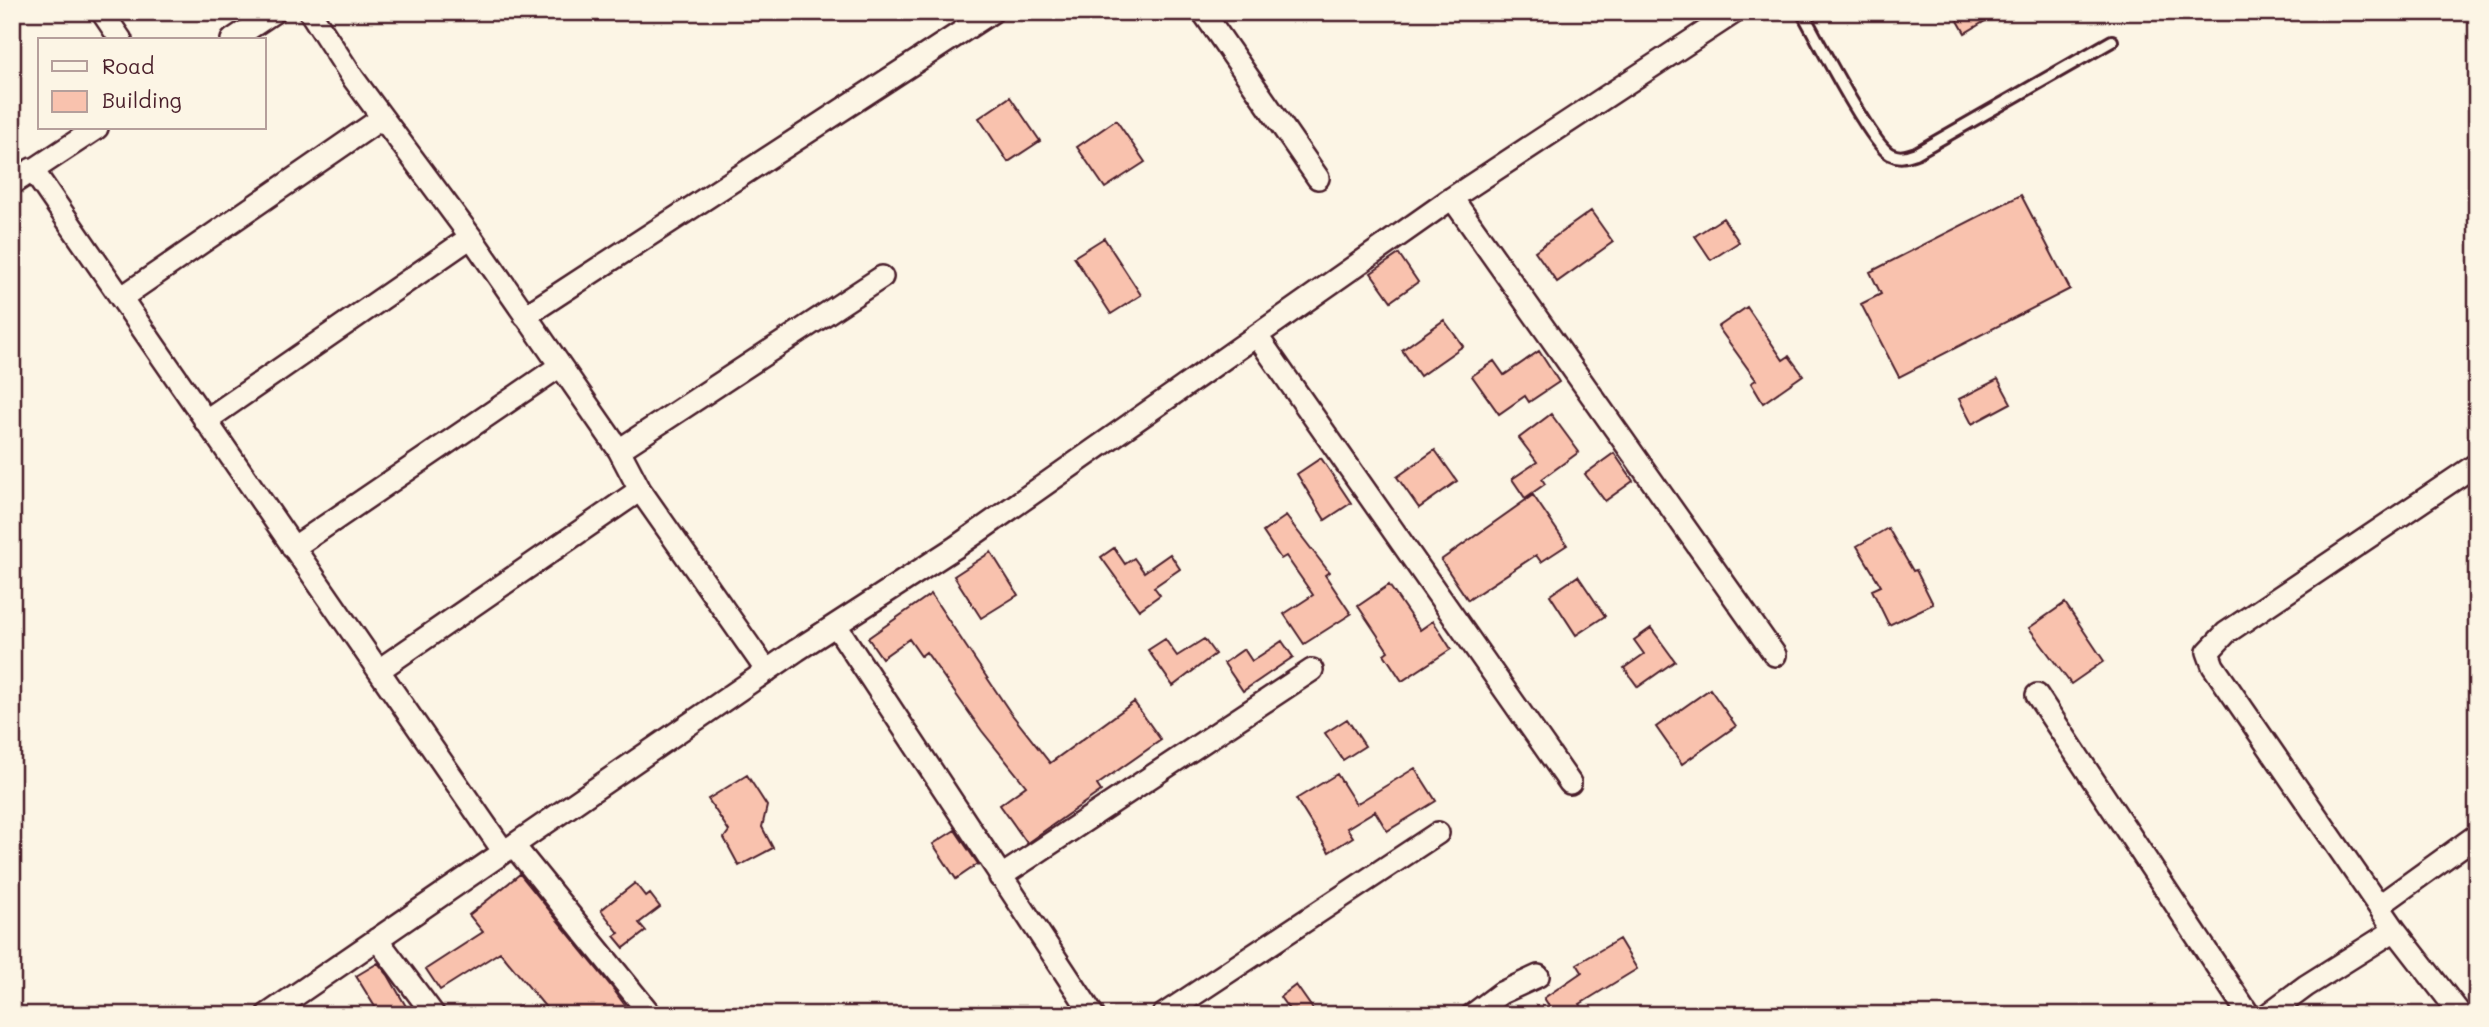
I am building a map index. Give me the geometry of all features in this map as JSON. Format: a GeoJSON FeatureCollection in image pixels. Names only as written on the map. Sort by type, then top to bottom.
{"type":"FeatureCollection","features":[{"type":"Feature","properties":{"kind":"street"},"geometry":{"type":"LineString","coordinates":[[102,12],[120,38]]}},
{"type":"Feature","properties":{"kind":"street"},"geometry":{"type":"LineString","coordinates":[[235,38],[274,12]]}},
{"type":"Feature","properties":{"kind":"street"},"geometry":{"type":"LineString","coordinates":[[310,12],[382,118],[471,237],[619,450],[640,490],[767,671]]}},
{"type":"Feature","properties":{"kind":"street"},"geometry":{"type":"LineString","coordinates":[[526,316],[992,12]]}},
{"type":"Feature","properties":{"kind":"street"},"geometry":{"type":"LineString","coordinates":[[1203,12],[1318,178]]}},
{"type":"Feature","properties":{"kind":"street"},"geometry":{"type":"LineString","coordinates":[[267,1015],[767,671],[837,627],[1452,198],[1735,12]]}},
{"type":"Feature","properties":{"kind":"street"},"geometry":{"type":"LineString","coordinates":[[121,298],[382,118]]}},
{"type":"Feature","properties":{"kind":"street"},"geometry":{"type":"LineString","coordinates":[[12,184],[94,130]]}},
{"type":"Feature","properties":{"kind":"street"},"geometry":{"type":"LineString","coordinates":[[32,169],[293,548],[509,849],[651,1015]]}},
{"type":"Feature","properties":{"kind":"street"},"geometry":{"type":"LineString","coordinates":[[1452,198],[1775,654]]}},
{"type":"Feature","properties":{"kind":"street"},"geometry":{"type":"LineString","coordinates":[[205,421],[471,237]]}},
{"type":"Feature","properties":{"kind":"street"},"geometry":{"type":"LineString","coordinates":[[619,450],[882,277]]}},
{"type":"Feature","properties":{"kind":"street"},"geometry":{"type":"LineString","coordinates":[[1257,336],[1570,783]]}},
{"type":"Feature","properties":{"kind":"street"},"geometry":{"type":"LineString","coordinates":[[293,548],[560,366]]}},
{"type":"Feature","properties":{"kind":"street"},"geometry":{"type":"LineString","coordinates":[[2461,1015],[2395,930],[2213,666],[2208,652],[2226,633],[2477,464]]}},
{"type":"Feature","properties":{"kind":"street"},"geometry":{"type":"LineString","coordinates":[[379,670],[640,490]]}},
{"type":"Feature","properties":{"kind":"street"},"geometry":{"type":"LineString","coordinates":[[837,627],[1093,1015]]}},
{"type":"Feature","properties":{"kind":"street"},"geometry":{"type":"LineString","coordinates":[[1000,877],[1312,670]]}},
{"type":"Feature","properties":{"kind":"street"},"geometry":{"type":"LineString","coordinates":[[2037,695],[2249,1015]]}},
{"type":"Feature","properties":{"kind":"street"},"geometry":{"type":"LineString","coordinates":[[1163,1015],[1438,832]]}},
{"type":"Feature","properties":{"kind":"street"},"geometry":{"type":"LineString","coordinates":[[2380,905],[2477,835]]}},
{"type":"Feature","properties":{"kind":"street"},"geometry":{"type":"LineString","coordinates":[[2267,1015],[2306,986],[2395,930]]}},
{"type":"Feature","properties":{"kind":"street"},"geometry":{"type":"LineString","coordinates":[[377,939],[434,1015]]}},
{"type":"Feature","properties":{"kind":"street"},"geometry":{"type":"LineString","coordinates":[[1472,1015],[1501,993],[1538,976]]}},
{"type":"Feature","properties":{"kind":"lane"},"geometry":{"type":"LineString","coordinates":[[1802,12],[1860,113],[1888,153],[1900,158],[1916,153],[2112,41]]}},
{"type":"Feature","properties":{"kind":"building"},"geometry":{"type":"Polygon","coordinates":[[[1953,12],[2000,12],[1965,33],[1953,12]]]}},
{"type":"Feature","properties":{"kind":"building"},"geometry":{"type":"Polygon","coordinates":[[[1010,97],[1040,141],[1008,162],[979,118],[1010,97]]]}},
{"type":"Feature","properties":{"kind":"building"},"geometry":{"type":"Polygon","coordinates":[[[1116,120],[1145,162],[1105,188],[1077,147],[1116,120]]]}},
{"type":"Feature","properties":{"kind":"building"},"geometry":{"type":"Polygon","coordinates":[[[2021,195],[2070,289],[1899,377],[1861,304],[1881,294],[1870,272],[2021,195]]]}},
{"type":"Feature","properties":{"kind":"building"},"geometry":{"type":"Polygon","coordinates":[[[1591,211],[1613,242],[1557,282],[1535,251],[1591,211]]]}},
{"type":"Feature","properties":{"kind":"building"},"geometry":{"type":"Polygon","coordinates":[[[1723,218],[1739,242],[1711,260],[1695,236],[1723,218]]]}},
{"type":"Feature","properties":{"kind":"building"},"geometry":{"type":"Polygon","coordinates":[[[1104,238],[1141,295],[1111,314],[1074,257],[1104,238]]]}},
{"type":"Feature","properties":{"kind":"building"},"geometry":{"type":"Polygon","coordinates":[[[1399,254],[1418,282],[1391,301],[1371,273],[1399,254]]]}},
{"type":"Feature","properties":{"kind":"building"},"geometry":{"type":"Polygon","coordinates":[[[1747,307],[1783,360],[1789,356],[1803,375],[1763,403],[1751,383],[1756,380],[1718,327],[1747,307]]]}},
{"type":"Feature","properties":{"kind":"building"},"geometry":{"type":"Polygon","coordinates":[[[1444,320],[1463,346],[1420,376],[1402,350],[1444,320]]]}},
{"type":"Feature","properties":{"kind":"building"},"geometry":{"type":"Polygon","coordinates":[[[1539,351],[1559,382],[1529,402],[1525,396],[1499,414],[1472,376],[1494,361],[1504,375],[1539,351]]]}},
{"type":"Feature","properties":{"kind":"building"},"geometry":{"type":"Polygon","coordinates":[[[1998,379],[2011,403],[1972,424],[1959,399],[1998,379]]]}},
{"type":"Feature","properties":{"kind":"building"},"geometry":{"type":"Polygon","coordinates":[[[1551,414],[1579,452],[1542,479],[1545,484],[1525,498],[1512,479],[1537,462],[1519,438],[1551,414]]]}},
{"type":"Feature","properties":{"kind":"building"},"geometry":{"type":"Polygon","coordinates":[[[1435,450],[1457,481],[1419,508],[1397,477],[1435,450]]]}},
{"type":"Feature","properties":{"kind":"building"},"geometry":{"type":"Polygon","coordinates":[[[1614,453],[1633,481],[1605,501],[1585,474],[1614,453]]]}},
{"type":"Feature","properties":{"kind":"building"},"geometry":{"type":"Polygon","coordinates":[[[1321,458],[1351,503],[1325,520],[1297,474],[1321,458]]]}},
{"type":"Feature","properties":{"kind":"building"},"geometry":{"type":"Polygon","coordinates":[[[1533,495],[1567,545],[1541,562],[1536,555],[1468,600],[1441,560],[1533,495]]]}},
{"type":"Feature","properties":{"kind":"building"},"geometry":{"type":"Polygon","coordinates":[[[1286,516],[1329,572],[1325,575],[1351,614],[1304,644],[1284,614],[1313,595],[1286,556],[1281,559],[1263,532],[1286,516]]]}},
{"type":"Feature","properties":{"kind":"building"},"geometry":{"type":"Polygon","coordinates":[[[1888,528],[1913,571],[1916,570],[1933,604],[1889,625],[1872,590],[1881,586],[1857,546],[1888,528]]]}},
{"type":"Feature","properties":{"kind":"building"},"geometry":{"type":"Polygon","coordinates":[[[1114,548],[1125,564],[1134,558],[1144,572],[1170,554],[1180,569],[1154,587],[1160,595],[1139,610],[1101,557],[1114,548]]]}},
{"type":"Feature","properties":{"kind":"building"},"geometry":{"type":"Polygon","coordinates":[[[991,552],[1018,595],[981,618],[954,576],[991,552]]]}},
{"type":"Feature","properties":{"kind":"building"},"geometry":{"type":"Polygon","coordinates":[[[1578,576],[1605,616],[1576,635],[1550,595],[1578,576]]]}},
{"type":"Feature","properties":{"kind":"building"},"geometry":{"type":"Polygon","coordinates":[[[1389,585],[1420,630],[1433,621],[1451,649],[1402,681],[1384,654],[1388,651],[1358,606],[1389,585]]]}},
{"type":"Feature","properties":{"kind":"building"},"geometry":{"type":"Polygon","coordinates":[[[931,594],[1010,712],[1050,763],[1134,702],[1161,740],[1097,785],[1101,791],[1027,843],[1000,805],[1026,786],[982,731],[926,652],[921,656],[909,639],[882,658],[868,638],[931,594]]]}},
{"type":"Feature","properties":{"kind":"building"},"geometry":{"type":"Polygon","coordinates":[[[2065,603],[2104,661],[2071,684],[2029,628],[2065,603]]]}},
{"type":"Feature","properties":{"kind":"building"},"geometry":{"type":"Polygon","coordinates":[[[1651,628],[1675,661],[1638,687],[1624,668],[1644,654],[1634,640],[1651,628]]]}},
{"type":"Feature","properties":{"kind":"building"},"geometry":{"type":"Polygon","coordinates":[[[1165,639],[1177,656],[1204,639],[1215,654],[1173,686],[1148,650],[1165,639]]]}},
{"type":"Feature","properties":{"kind":"building"},"geometry":{"type":"Polygon","coordinates":[[[1282,641],[1293,657],[1243,691],[1224,663],[1244,649],[1252,661],[1282,641]]]}},
{"type":"Feature","properties":{"kind":"building"},"geometry":{"type":"Polygon","coordinates":[[[1710,689],[1736,726],[1682,764],[1656,727],[1710,689]]]}},
{"type":"Feature","properties":{"kind":"building"},"geometry":{"type":"Polygon","coordinates":[[[1347,719],[1365,746],[1343,760],[1325,733],[1347,719]]]}},
{"type":"Feature","properties":{"kind":"building"},"geometry":{"type":"Polygon","coordinates":[[[1415,768],[1436,801],[1387,831],[1375,811],[1347,828],[1353,837],[1329,852],[1296,799],[1337,774],[1356,804],[1415,768]]]}},
{"type":"Feature","properties":{"kind":"building"},"geometry":{"type":"Polygon","coordinates":[[[747,775],[767,806],[762,827],[773,848],[739,866],[724,838],[729,831],[708,799],[747,775]]]}},
{"type":"Feature","properties":{"kind":"building"},"geometry":{"type":"Polygon","coordinates":[[[955,830],[978,864],[956,879],[933,844],[955,830]]]}},
{"type":"Feature","properties":{"kind":"building"},"geometry":{"type":"Polygon","coordinates":[[[520,874],[632,1015],[552,1015],[500,952],[440,990],[426,969],[483,932],[469,915],[520,874]]]}},
{"type":"Feature","properties":{"kind":"building"},"geometry":{"type":"Polygon","coordinates":[[[635,883],[646,897],[650,894],[660,907],[639,923],[646,931],[624,948],[614,936],[619,933],[601,910],[635,883]]]}},
{"type":"Feature","properties":{"kind":"building"},"geometry":{"type":"Polygon","coordinates":[[[1619,939],[1637,969],[1580,1004],[1588,1015],[1555,1015],[1544,998],[1582,972],[1577,964],[1619,939]]]}},
{"type":"Feature","properties":{"kind":"building"},"geometry":{"type":"Polygon","coordinates":[[[378,963],[411,1015],[380,1015],[356,976],[378,963]]]}},
{"type":"Feature","properties":{"kind":"building"},"geometry":{"type":"Polygon","coordinates":[[[1296,985],[1317,1015],[1293,1015],[1280,997],[1296,985]]]}}]}
